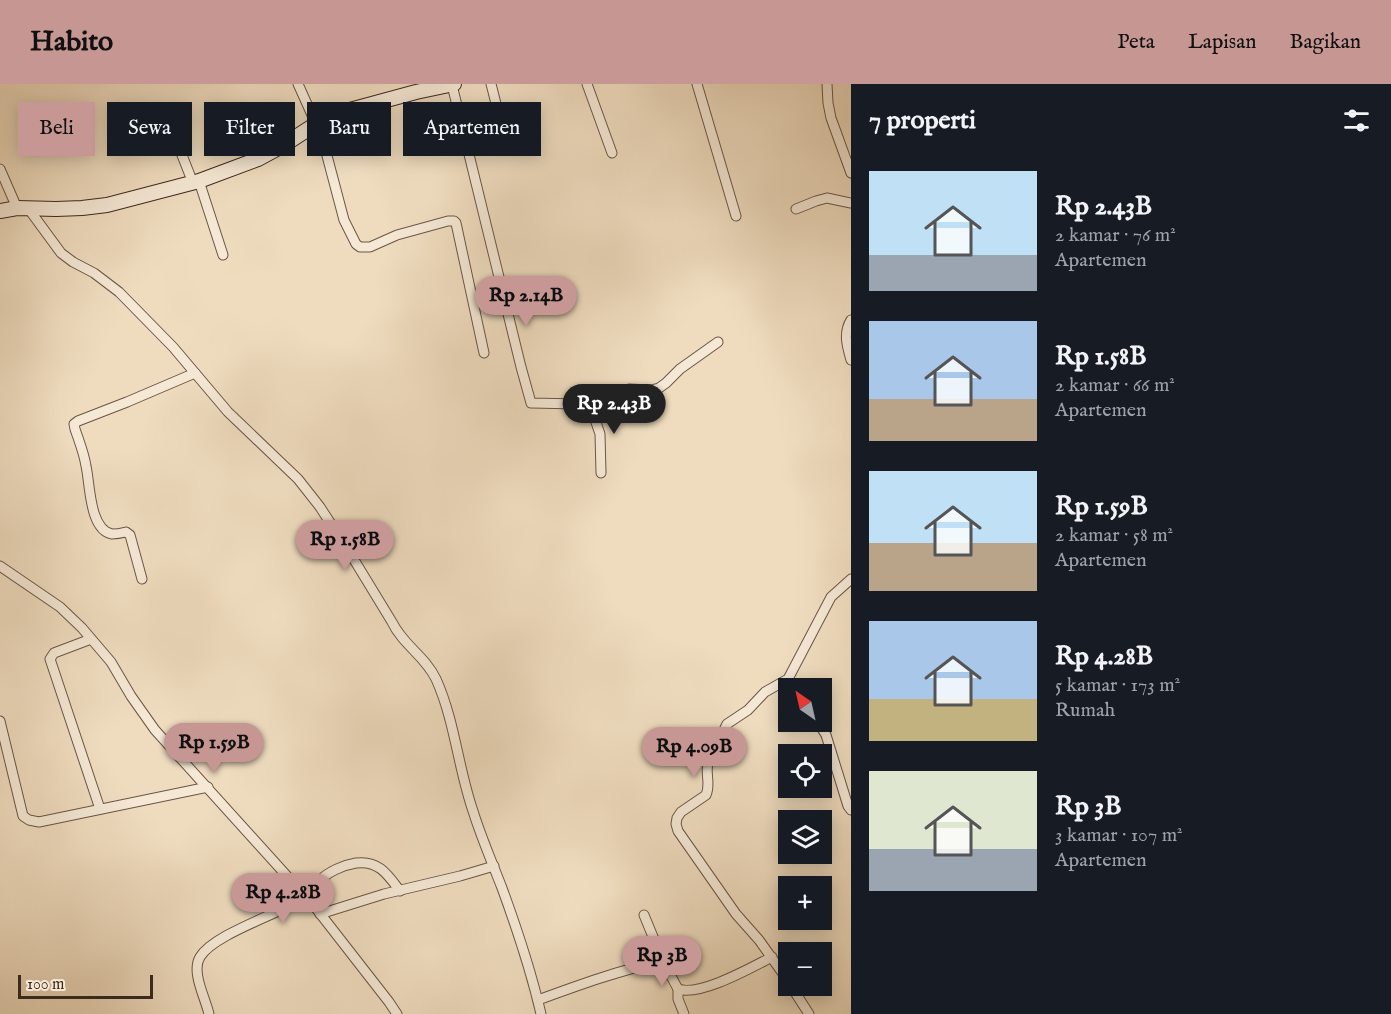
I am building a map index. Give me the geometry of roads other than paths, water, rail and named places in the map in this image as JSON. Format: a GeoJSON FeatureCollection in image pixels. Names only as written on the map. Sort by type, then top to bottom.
{"type":"FeatureCollection","features":[{"type":"Feature","properties":{"kind":"street"},"geometry":{"type":"LineString","coordinates":[[298,84],[307,108]]}},
{"type":"Feature","properties":{"kind":"street"},"geometry":{"type":"LineString","coordinates":[[381,102],[453,84],[531,403],[564,405],[611,397],[629,389],[659,388],[680,369],[718,342]]}},
{"type":"Feature","properties":{"kind":"street"},"geometry":{"type":"LineString","coordinates":[[491,84],[496,102]]}},
{"type":"Feature","properties":{"kind":"street"},"geometry":{"type":"LineString","coordinates":[[587,84],[612,153]]}},
{"type":"Feature","properties":{"kind":"street"},"geometry":{"type":"LineString","coordinates":[[697,84],[736,216]]}},
{"type":"Feature","properties":{"kind":"street"},"geometry":{"type":"LineString","coordinates":[[827,84],[831,118],[851,173]]}},
{"type":"Feature","properties":{"kind":"street"},"geometry":{"type":"LineString","coordinates":[[0,211],[107,205],[196,182],[258,159],[307,130]]}},
{"type":"Feature","properties":{"kind":"street"},"geometry":{"type":"LineString","coordinates":[[183,156],[196,182],[223,255]]}},
{"type":"Feature","properties":{"kind":"street"},"geometry":{"type":"LineString","coordinates":[[327,156],[344,220],[356,244],[360,247],[370,247],[397,235],[448,221],[456,223],[484,353]]}},
{"type":"Feature","properties":{"kind":"street"},"geometry":{"type":"LineString","coordinates":[[0,169],[23,208],[61,253],[107,281],[119,292],[173,347],[228,412],[281,461],[306,489],[353,558],[396,631],[430,668],[443,699],[473,811],[522,948],[541,1014]]}},
{"type":"Feature","properties":{"kind":"street"},"geometry":{"type":"LineString","coordinates":[[796,209],[827,198],[851,203]]}},
{"type":"Feature","properties":{"kind":"street"},"geometry":{"type":"LineString","coordinates":[[851,320],[846,339],[851,360]]}},
{"type":"Feature","properties":{"kind":"street"},"geometry":{"type":"LineString","coordinates":[[142,579],[130,536],[126,532],[111,534],[101,527],[96,517],[90,499],[87,467],[74,424],[195,373]]}},
{"type":"Feature","properties":{"kind":"street"},"geometry":{"type":"LineString","coordinates":[[589,402],[600,434],[601,473]]}},
{"type":"Feature","properties":{"kind":"street"},"geometry":{"type":"LineString","coordinates":[[0,566],[60,607],[82,628],[111,662],[155,730],[320,914],[397,1014]]}},
{"type":"Feature","properties":{"kind":"street"},"geometry":{"type":"LineString","coordinates":[[789,678],[831,597],[851,581]]}},
{"type":"Feature","properties":{"kind":"street"},"geometry":{"type":"LineString","coordinates":[[91,639],[54,653],[50,659],[100,809]]}},
{"type":"Feature","properties":{"kind":"street"},"geometry":{"type":"LineString","coordinates":[[778,685],[765,692],[748,710],[727,724],[706,768],[709,783],[706,795],[681,812],[676,824],[690,850],[736,914],[778,966]]}},
{"type":"Feature","properties":{"kind":"street"},"geometry":{"type":"LineString","coordinates":[[0,721],[23,816],[28,820],[39,822],[208,787]]}},
{"type":"Feature","properties":{"kind":"street"},"geometry":{"type":"LineString","coordinates":[[824,732],[851,810]]}},
{"type":"Feature","properties":{"kind":"street"},"geometry":{"type":"LineString","coordinates":[[209,1014],[196,968],[201,956],[214,942],[305,897],[321,879],[336,869],[355,863],[370,863],[385,871],[400,891]]}},
{"type":"Feature","properties":{"kind":"street"},"geometry":{"type":"LineString","coordinates":[[320,914],[384,894],[494,866]]}},
{"type":"Feature","properties":{"kind":"street"},"geometry":{"type":"LineString","coordinates":[[644,915],[663,961],[678,989],[678,999],[684,1014]]}},
{"type":"Feature","properties":{"kind":"street"},"geometry":{"type":"LineString","coordinates":[[678,989],[694,991],[703,988],[739,974],[772,957]]}},
{"type":"Feature","properties":{"kind":"street"},"geometry":{"type":"LineString","coordinates":[[538,1000],[637,967],[663,961]]}},
{"type":"Feature","properties":{"kind":"street"},"geometry":{"type":"LineString","coordinates":[[798,996],[809,1014]]}}]}
